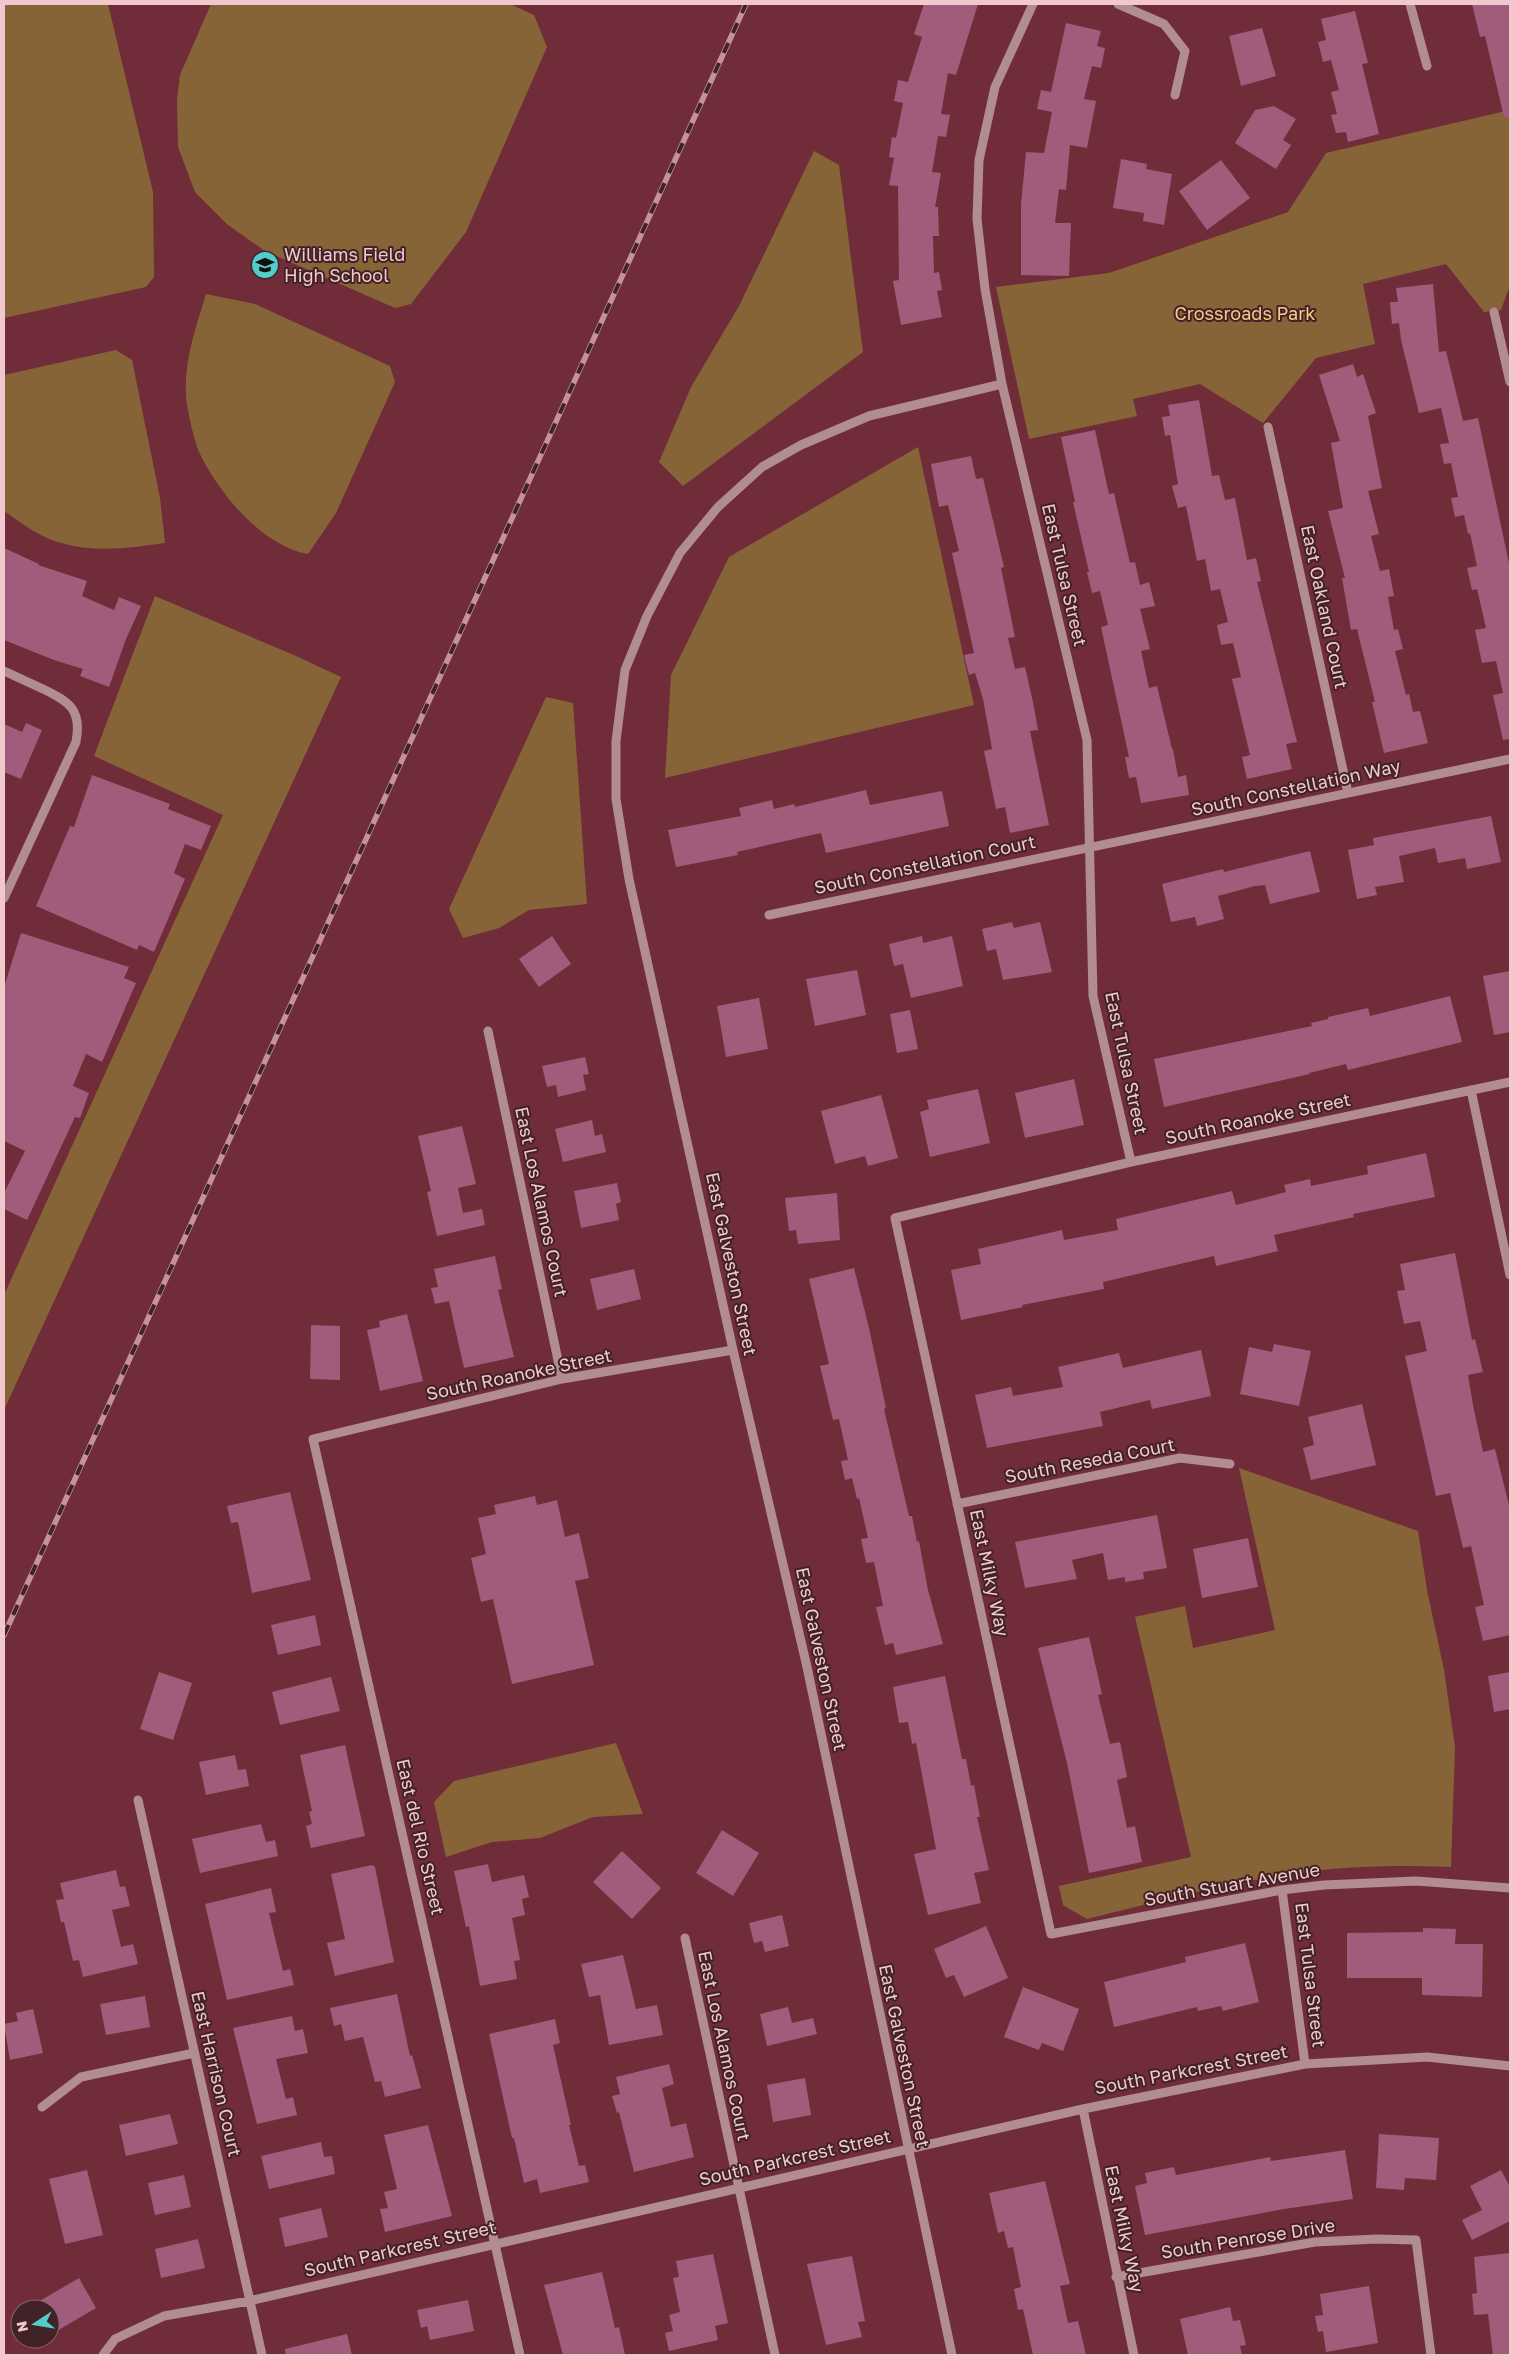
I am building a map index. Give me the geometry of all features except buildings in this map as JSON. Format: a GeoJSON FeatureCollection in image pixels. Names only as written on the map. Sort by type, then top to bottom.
{"type":"FeatureCollection","features":[{"type":"Feature","properties":{"kind":"street","name":"East Tulsa Street"},"geometry":{"type":"LineString","coordinates":[[1033,4],[995,87],[979,160],[977,219],[985,289],[1002,384],[1087,740],[1093,996],[1131,1162]]}},
{"type":"Feature","properties":{"kind":"street"},"geometry":{"type":"LineString","coordinates":[[1118,4],[1164,24],[1185,51],[1175,95]]}},
{"type":"Feature","properties":{"kind":"street"},"geometry":{"type":"LineString","coordinates":[[1410,4],[1428,66]]}},
{"type":"Feature","properties":{"kind":"street"},"geometry":{"type":"LineString","coordinates":[[1494,312],[1510,382]]}},
{"type":"Feature","properties":{"kind":"street","name":"East Galveston Street"},"geometry":{"type":"LineString","coordinates":[[952,2355],[807,1667],[733,1350],[631,889],[616,799],[616,741],[625,670],[647,616],[680,552],[718,507],[762,468],[801,445],[869,416],[1002,384]]}},
{"type":"Feature","properties":{"kind":"street","name":"East Oakland Court"},"geometry":{"type":"LineString","coordinates":[[1268,427],[1348,794]]}},
{"type":"Feature","properties":{"kind":"street"},"geometry":{"type":"LineString","coordinates":[[4,672],[61,698],[70,705],[76,715],[78,729],[76,742],[4,898]]}},
{"type":"Feature","properties":{"kind":"street","name":"South Constellation Way"},"geometry":{"type":"LineString","coordinates":[[1089,848],[1510,759]]}},
{"type":"Feature","properties":{"kind":"street","name":"South Constellation Court"},"geometry":{"type":"LineString","coordinates":[[769,914],[1089,848]]}},
{"type":"Feature","properties":{"kind":"street","name":"East Los Alamos Court"},"geometry":{"type":"LineString","coordinates":[[488,1031],[562,1380]]}},
{"type":"Feature","properties":{"kind":"street","name":"South Roanoke Street"},"geometry":{"type":"LineString","coordinates":[[896,1218],[1131,1162],[1510,1082]]}},
{"type":"Feature","properties":{"kind":"street"},"geometry":{"type":"LineString","coordinates":[[1471,1090],[1510,1275]]}},
{"type":"Feature","properties":{"kind":"street","name":"East Milky Way"},"geometry":{"type":"LineString","coordinates":[[896,1218],[1051,1934]]}},
{"type":"Feature","properties":{"kind":"street","name":"South Roanoke Street"},"geometry":{"type":"LineString","coordinates":[[313,1439],[562,1380],[733,1350]]}},
{"type":"Feature","properties":{"kind":"street","name":"East del Rio Street"},"geometry":{"type":"LineString","coordinates":[[313,1439],[520,2355]]}},
{"type":"Feature","properties":{"kind":"street","name":"South Reseda Court"},"geometry":{"type":"LineString","coordinates":[[957,1504],[1180,1458],[1230,1464]]}},
{"type":"Feature","properties":{"kind":"street","name":"East Harrison Court"},"geometry":{"type":"LineString","coordinates":[[138,1800],[262,2355]]}},
{"type":"Feature","properties":{"kind":"street","name":"South Stuart Avenue"},"geometry":{"type":"LineString","coordinates":[[1051,1934],[1282,1890],[1324,1885],[1416,1881],[1510,1888]]}},
{"type":"Feature","properties":{"kind":"street","name":"East Tulsa Street"},"geometry":{"type":"LineString","coordinates":[[1282,1890],[1305,2064]]}},
{"type":"Feature","properties":{"kind":"street","name":"East Los Alamos Court"},"geometry":{"type":"LineString","coordinates":[[685,1938],[775,2355]]}},
{"type":"Feature","properties":{"kind":"street"},"geometry":{"type":"LineString","coordinates":[[42,2107],[81,2077],[194,2053]]}},
{"type":"Feature","properties":{"kind":"street","name":"South Parkcrest Street"},"geometry":{"type":"LineString","coordinates":[[104,2355],[115,2339],[164,2316],[250,2300],[1083,2109],[1305,2064],[1427,2057],[1510,2066]]}},
{"type":"Feature","properties":{"kind":"street","name":"East Milky Way"},"geometry":{"type":"LineString","coordinates":[[1083,2109],[1116,2277],[1134,2355]]}},
{"type":"Feature","properties":{"kind":"street","name":"South Penrose Drive"},"geometry":{"type":"LineString","coordinates":[[1116,2277],[1316,2242],[1376,2239],[1416,2240],[1432,2355]]}},
{"type":"Feature","properties":{"kind":"green space"},"geometry":{"type":"Polygon","coordinates":[[[4,4],[108,4],[153,192],[154,277],[146,287],[4,318],[4,4]]]}},
{"type":"Feature","properties":{"kind":"green space"},"geometry":{"type":"Polygon","coordinates":[[[211,4],[510,4],[534,15],[547,47],[466,232],[411,304],[395,308],[265,251],[228,225],[195,192],[178,147],[177,100],[180,75],[211,4]]]}},
{"type":"Feature","properties":{"kind":"green space","name":"Crossroads Park"},"geometry":{"type":"Polygon","coordinates":[[[1510,110],[1510,285],[1501,310],[1484,312],[1446,264],[1363,284],[1375,344],[1316,358],[1263,423],[1200,384],[1133,399],[1137,416],[1029,439],[996,287],[1109,273],[1288,212],[1326,153],[1510,110]]]}},
{"type":"Feature","properties":{"kind":"green space"},"geometry":{"type":"Polygon","coordinates":[[[814,151],[839,165],[863,352],[683,486],[659,462],[691,387],[739,306],[814,151]]]}},
{"type":"Feature","properties":{"kind":"green space"},"geometry":{"type":"Polygon","coordinates":[[[206,294],[255,304],[390,366],[395,382],[336,513],[308,554],[291,549],[274,540],[244,516],[218,485],[198,449],[187,407],[186,382],[189,356],[206,294]]]}},
{"type":"Feature","properties":{"kind":"green space"},"geometry":{"type":"Polygon","coordinates":[[[116,350],[132,360],[160,498],[165,543],[100,549],[54,541],[24,525],[4,511],[4,375],[116,350]]]}},
{"type":"Feature","properties":{"kind":"green space"},"geometry":{"type":"Polygon","coordinates":[[[918,447],[974,705],[665,778],[671,675],[729,557],[918,447]]]}},
{"type":"Feature","properties":{"kind":"green space"},"geometry":{"type":"Polygon","coordinates":[[[155,596],[341,677],[4,1410],[4,1295],[223,815],[94,756],[155,596]]]}},
{"type":"Feature","properties":{"kind":"green space"},"geometry":{"type":"Polygon","coordinates":[[[546,697],[573,703],[587,904],[529,910],[499,928],[463,938],[449,909],[546,697]]]}},
{"type":"Feature","properties":{"kind":"green space"},"geometry":{"type":"Polygon","coordinates":[[[1239,1468],[1418,1531],[1427,1590],[1444,1670],[1455,1747],[1451,1867],[1371,1867],[1291,1874],[1214,1888],[1087,1919],[1063,1905],[1059,1886],[1191,1857],[1135,1617],[1185,1606],[1193,1648],[1275,1630],[1239,1468]]]}},
{"type":"Feature","properties":{"kind":"green space"},"geometry":{"type":"Polygon","coordinates":[[[616,1743],[643,1814],[593,1817],[540,1838],[492,1842],[446,1857],[434,1802],[454,1781],[616,1743]]]}},
{"type":"Feature","properties":{"kind":"railway"},"geometry":{"type":"LineString","coordinates":[[4,1635],[746,4]]}},
{"type":"Feature","properties":{"kind":"place","name":"Williams Field High School"},"geometry":{"type":"Point","coordinates":[265,265]}}]}
